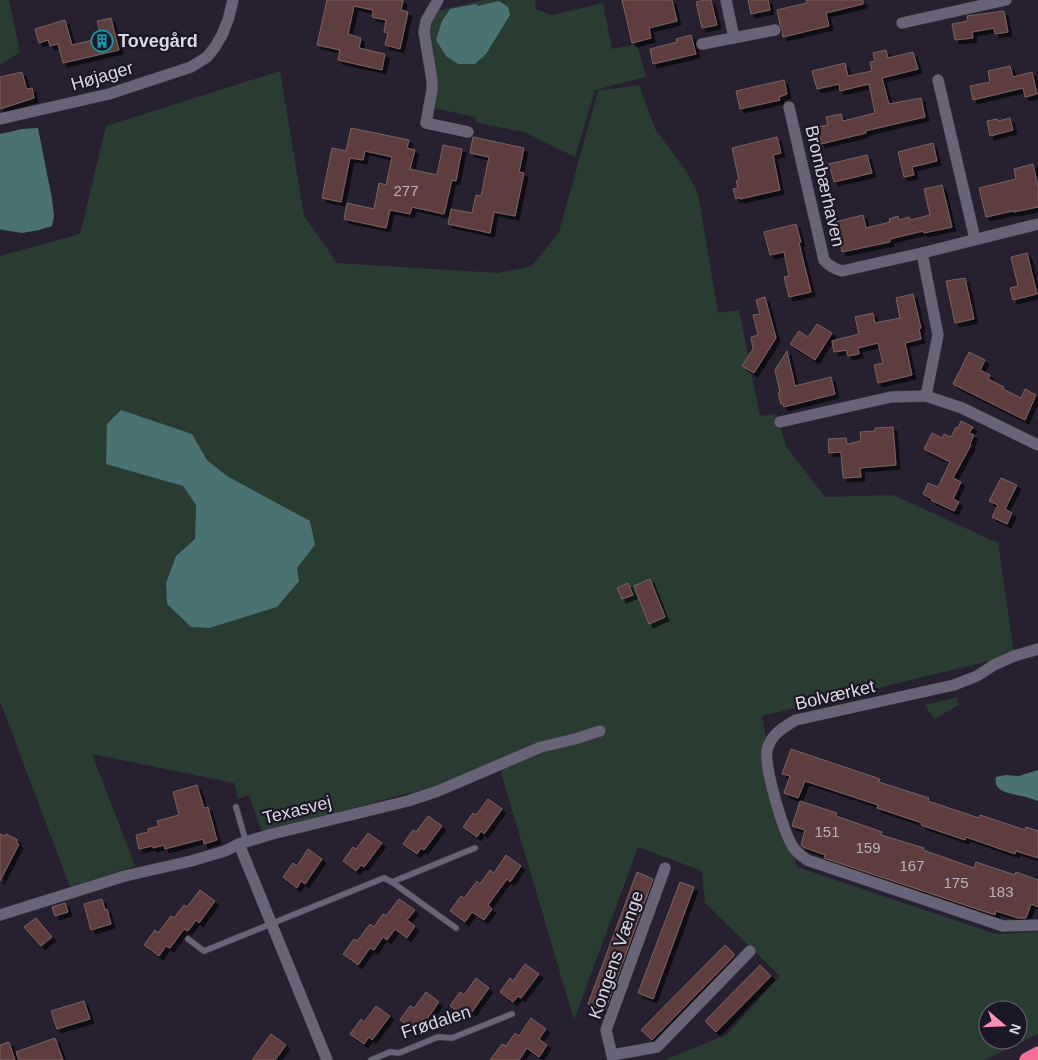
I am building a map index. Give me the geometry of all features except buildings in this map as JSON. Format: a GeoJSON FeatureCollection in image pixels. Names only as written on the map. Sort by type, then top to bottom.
{"type":"FeatureCollection","features":[{"type":"Feature","properties":{"kind":"highway"},"geometry":{"type":"LineString","coordinates":[[1027,1060],[1038,1054]]}},
{"type":"Feature","properties":{"kind":"street","name":"Højager"},"geometry":{"type":"LineString","coordinates":[[0,119],[109,94],[191,67],[207,57],[215,47],[228,20],[233,0]]}},
{"type":"Feature","properties":{"kind":"street"},"geometry":{"type":"LineString","coordinates":[[438,0],[426,21],[424,32],[432,85],[426,123],[468,132]]}},
{"type":"Feature","properties":{"kind":"street"},"geometry":{"type":"LineString","coordinates":[[726,0],[734,38]]}},
{"type":"Feature","properties":{"kind":"street"},"geometry":{"type":"LineString","coordinates":[[902,23],[1006,0]]}},
{"type":"Feature","properties":{"kind":"street"},"geometry":{"type":"LineString","coordinates":[[702,44],[775,30]]}},
{"type":"Feature","properties":{"kind":"street"},"geometry":{"type":"LineString","coordinates":[[938,80],[975,239]]}},
{"type":"Feature","properties":{"kind":"street","name":"Brombærhaven"},"geometry":{"type":"LineString","coordinates":[[789,107],[824,260],[834,268],[842,271],[1038,224]]}},
{"type":"Feature","properties":{"kind":"street"},"geometry":{"type":"LineString","coordinates":[[922,253],[938,335],[926,396]]}},
{"type":"Feature","properties":{"kind":"street"},"geometry":{"type":"LineString","coordinates":[[780,422],[891,397],[926,396],[962,408],[1038,445]]}},
{"type":"Feature","properties":{"kind":"street","name":"Bolværket"},"geometry":{"type":"LineString","coordinates":[[1038,649],[1014,656],[994,665],[977,676],[954,685],[796,720],[780,729],[772,738],[767,750],[769,774],[782,822],[793,848],[807,860],[1003,926],[1038,925]]}},
{"type":"Feature","properties":{"kind":"street","name":"Texasvej"},"geometry":{"type":"LineString","coordinates":[[0,915],[125,876],[225,851],[242,843],[272,834],[408,801],[438,791],[541,747],[600,731]]}},
{"type":"Feature","properties":{"kind":"street"},"geometry":{"type":"LineString","coordinates":[[242,843],[272,924],[327,1060]]}},
{"type":"Feature","properties":{"kind":"street","name":"Kongens Vænge"},"geometry":{"type":"LineString","coordinates":[[665,868],[606,1030],[612,1058],[657,1047],[750,951]]}},
{"type":"Feature","properties":{"kind":"lane"},"geometry":{"type":"LineString","coordinates":[[236,807],[242,843]]}},
{"type":"Feature","properties":{"kind":"lane"},"geometry":{"type":"LineString","coordinates":[[392,882],[475,848]]}},
{"type":"Feature","properties":{"kind":"lane"},"geometry":{"type":"LineString","coordinates":[[188,939],[204,951],[384,878],[456,928]]}},
{"type":"Feature","properties":{"kind":"lane","name":"Frødalen"},"geometry":{"type":"LineString","coordinates":[[370,1060],[390,1052],[399,1053],[438,1038],[452,1038],[512,1014]]}},
{"type":"Feature","properties":{"kind":"shaded area"},"geometry":{"type":"Polygon","coordinates":[[[0,0],[9,0],[20,52],[0,65],[0,0]]]}},
{"type":"Feature","properties":{"kind":"shaded area"},"geometry":{"type":"Polygon","coordinates":[[[483,0],[535,0],[536,9],[552,15],[603,3],[612,49],[637,44],[646,77],[595,90],[575,157],[524,132],[477,123],[475,117],[434,108],[429,31],[436,11],[483,0]]]}},
{"type":"Feature","properties":{"kind":"shaded area"},"geometry":{"type":"Polygon","coordinates":[[[499,1],[508,7],[510,15],[486,54],[475,64],[458,64],[446,56],[436,40],[442,21],[450,9],[476,4],[478,6],[499,1]]]}},
{"type":"Feature","properties":{"kind":"shaded area"},"geometry":{"type":"Polygon","coordinates":[[[280,71],[304,216],[337,263],[498,273],[532,266],[559,232],[598,91],[639,85],[655,129],[687,172],[698,194],[718,313],[739,310],[760,416],[776,414],[786,446],[825,497],[893,495],[998,543],[1014,655],[762,716],[774,781],[797,867],[996,934],[1038,932],[1038,1034],[1028,1039],[1028,1000],[978,1000],[978,1050],[1005,1050],[985,1060],[665,1060],[726,1035],[780,976],[705,903],[702,871],[638,847],[574,1020],[500,769],[262,832],[249,795],[238,799],[234,783],[92,754],[135,866],[70,887],[0,701],[0,256],[80,234],[106,126],[280,71]],[[192,434],[183,486],[196,505],[195,539],[176,557],[166,583],[167,604],[191,627],[209,628],[297,568],[315,545],[309,521],[227,476],[207,460],[192,434]]]}},
{"type":"Feature","properties":{"kind":"shaded area"},"geometry":{"type":"Polygon","coordinates":[[[38,128],[52,199],[54,216],[52,226],[22,233],[0,229],[0,134],[22,129],[38,128]]]}},
{"type":"Feature","properties":{"kind":"shaded area"},"geometry":{"type":"Polygon","coordinates":[[[121,410],[192,434],[207,460],[227,476],[310,521],[315,545],[297,568],[299,581],[277,607],[209,628],[191,627],[167,604],[166,583],[176,556],[195,539],[196,505],[183,486],[106,464],[107,424],[121,410]]]}},
{"type":"Feature","properties":{"kind":"shaded area"},"geometry":{"type":"Polygon","coordinates":[[[957,697],[959,705],[934,719],[925,705],[957,697]]]}},
{"type":"Feature","properties":{"kind":"shaded area"},"geometry":{"type":"Polygon","coordinates":[[[1038,770],[1038,801],[1001,790],[996,783],[996,777],[1006,775],[1019,776],[1038,770]]]}},
{"type":"Feature","properties":{"kind":"place","name":"Tovegård"},"geometry":{"type":"Point","coordinates":[102,41]}}]}
